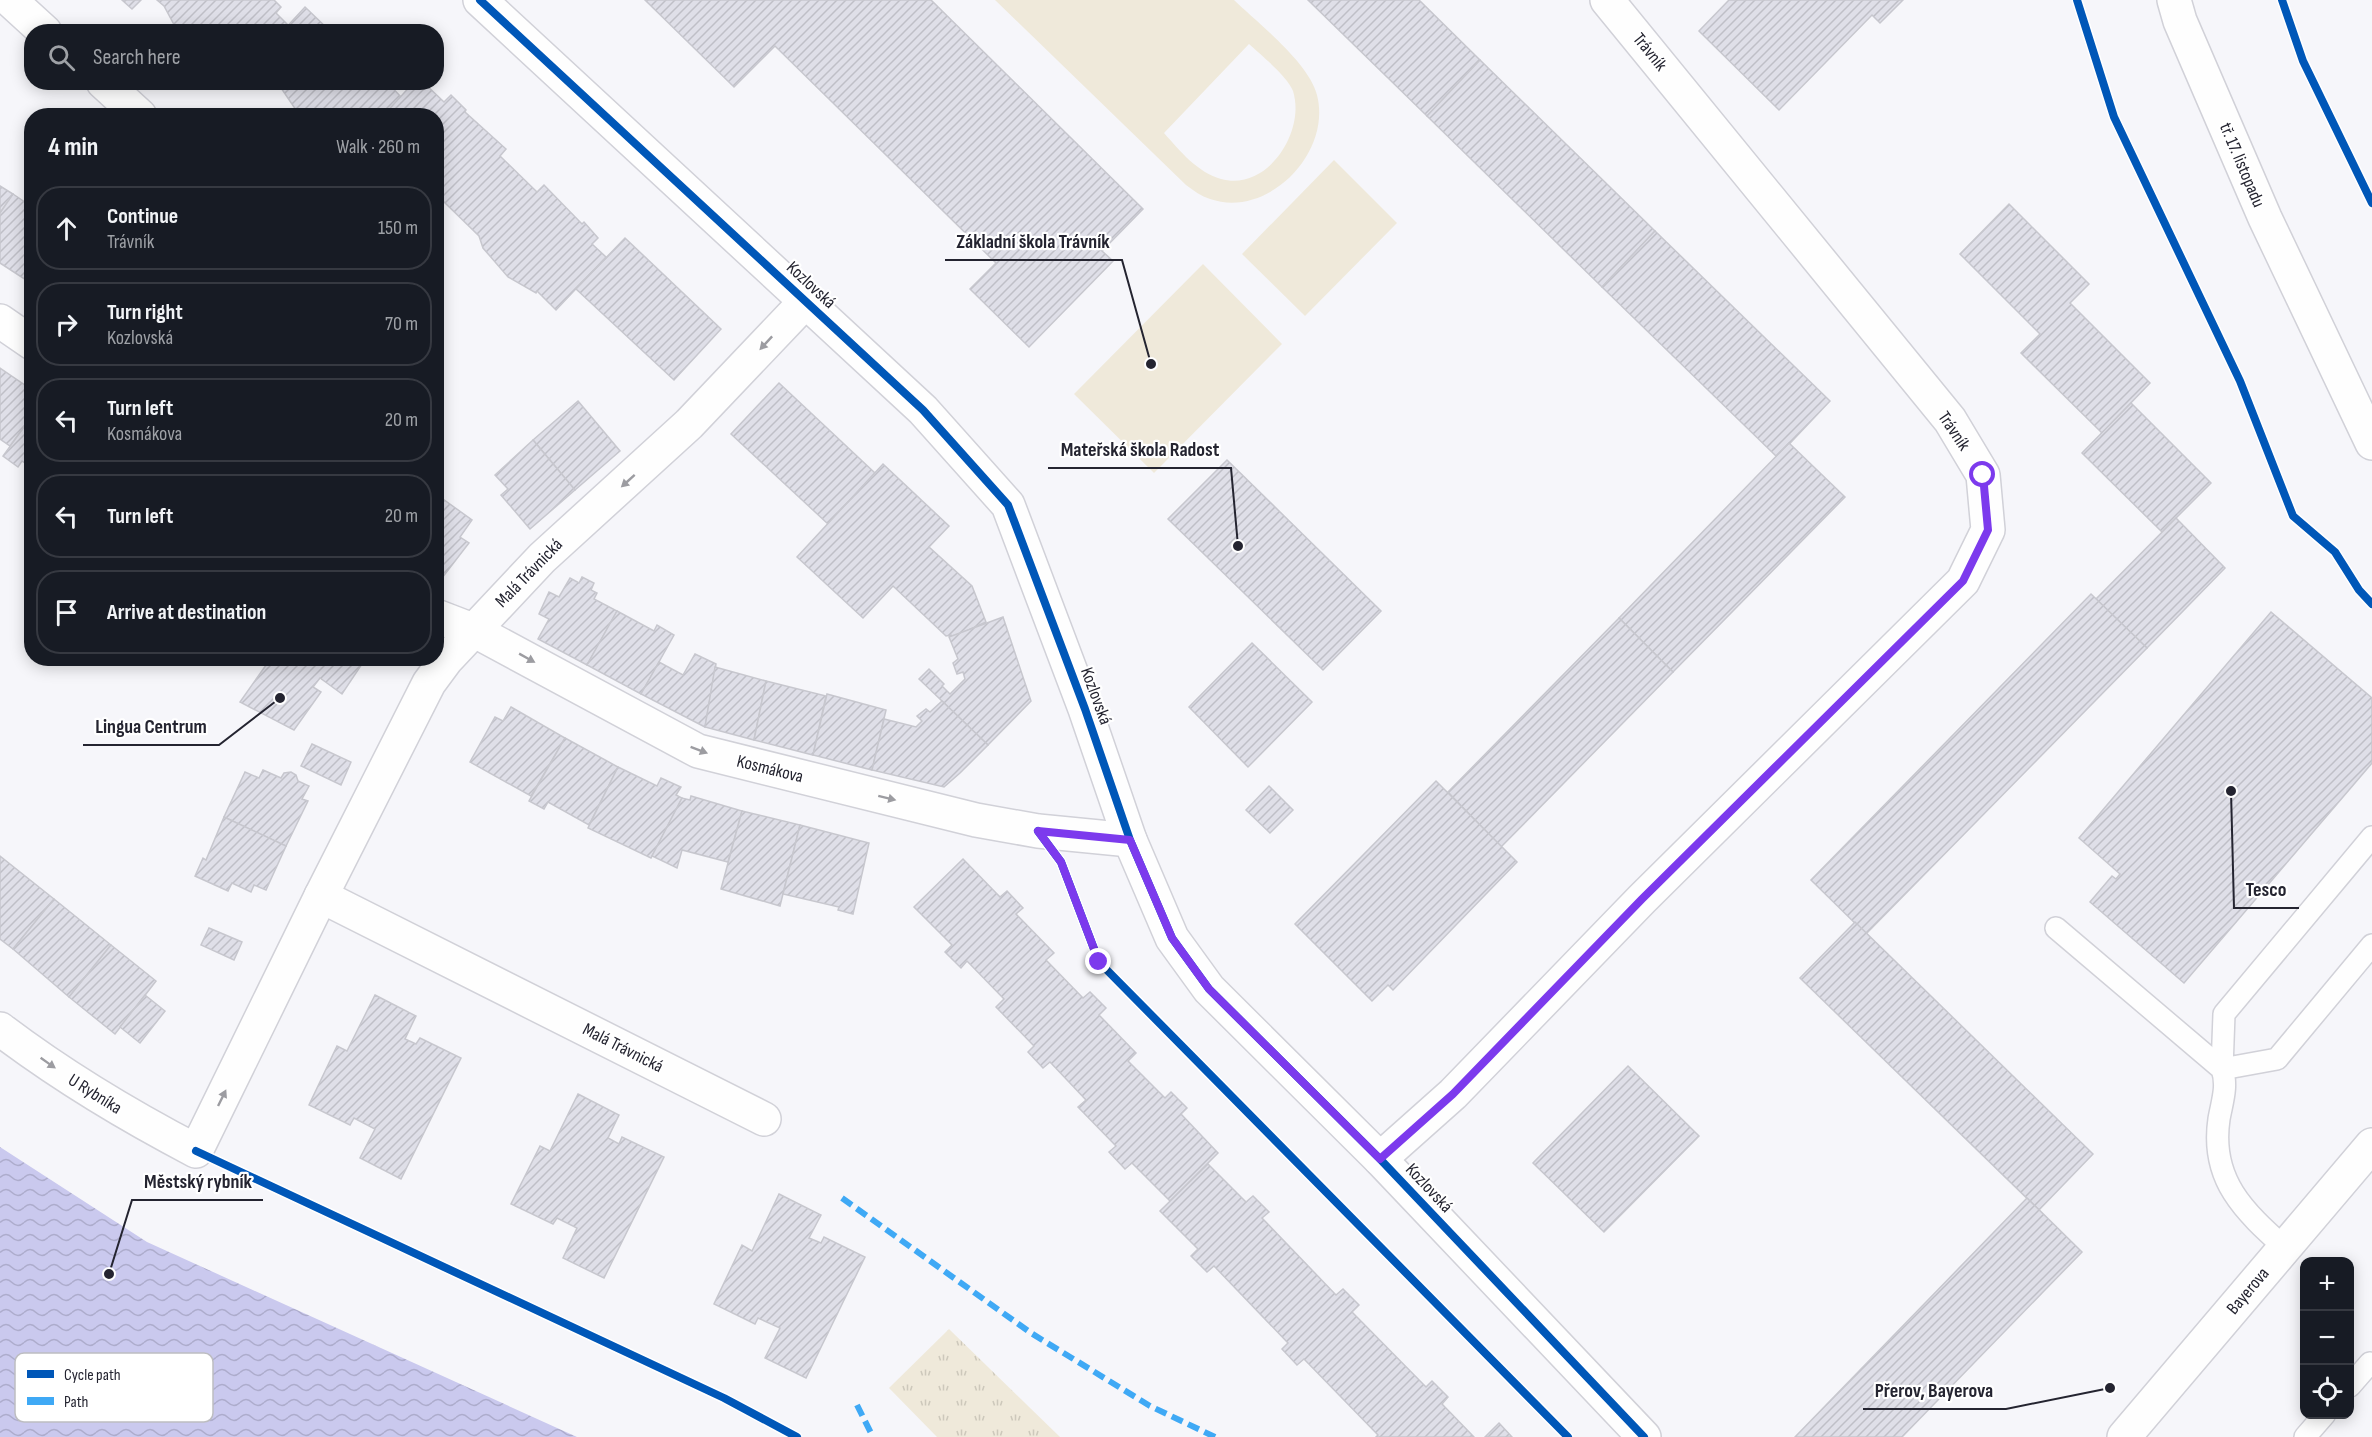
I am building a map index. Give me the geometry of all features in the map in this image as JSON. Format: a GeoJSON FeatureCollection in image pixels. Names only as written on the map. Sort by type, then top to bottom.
{"type":"FeatureCollection","features":[{"type":"Feature","properties":{"kind":"street"},"geometry":{"type":"LineString","coordinates":[[10,0],[36,24]]}},
{"type":"Feature","properties":{"kind":"street","name":"Kozlovská"},"geometry":{"type":"LineString","coordinates":[[480,0],[923,410],[1008,505],[1085,709],[1130,840],[1172,938],[1209,989],[1380,1159],[1644,1437]]}},
{"type":"Feature","properties":{"kind":"street","name":"Trávník"},"geometry":{"type":"LineString","coordinates":[[1380,1159],[1453,1094],[1642,899],[1963,581],[1988,530],[1983,475],[1950,420],[1607,0]]}},
{"type":"Feature","properties":{"kind":"street","name":"tř. 17. listopadu"},"geometry":{"type":"LineString","coordinates":[[2174,0],[2180,21],[2265,218],[2372,442]]}},
{"type":"Feature","properties":{"kind":"street"},"geometry":{"type":"LineString","coordinates":[[112,90],[131,108]]}},
{"type":"Feature","properties":{"kind":"street","name":"Malá Trávnická"},"geometry":{"type":"LineString","coordinates":[[444,663],[542,558],[689,424],[806,301]]}},
{"type":"Feature","properties":{"kind":"street"},"geometry":{"type":"LineString","coordinates":[[0,321],[24,338]]}},
{"type":"Feature","properties":{"kind":"street","name":"tř. 17. listopadu"},"geometry":{"type":"LineString","coordinates":[[2316,328],[2372,416]]}},
{"type":"Feature","properties":{"kind":"street","name":"Kosmákova"},"geometry":{"type":"LineString","coordinates":[[444,619],[475,631],[698,751],[976,820],[1038,831],[1130,840]]}},
{"type":"Feature","properties":{"kind":"street","name":"Malá Trávnická"},"geometry":{"type":"LineString","coordinates":[[196,1150],[423,693],[442,666]]}},
{"type":"Feature","properties":{"kind":"street","name":"Malá Trávnická"},"geometry":{"type":"LineString","coordinates":[[321,896],[764,1119]]}},
{"type":"Feature","properties":{"kind":"street","name":"U Rybníka"},"geometry":{"type":"LineString","coordinates":[[0,1029],[115,1108],[196,1150]]}},
{"type":"Feature","properties":{"kind":"street","name":"Bayerova"},"geometry":{"type":"LineString","coordinates":[[2124,1437],[2372,1145]]}},
{"type":"Feature","properties":{"kind":"lane"},"geometry":{"type":"LineString","coordinates":[[2285,1248],[2256,1222],[2236,1199],[2222,1173],[2218,1132],[2226,1080],[2222,1070],[2224,1014],[2372,837]]}},
{"type":"Feature","properties":{"kind":"lane"},"geometry":{"type":"LineString","coordinates":[[2056,928],[2222,1070]]}},
{"type":"Feature","properties":{"kind":"lane"},"geometry":{"type":"LineString","coordinates":[[2222,1070],[2277,1059],[2372,945]]}},
{"type":"Feature","properties":{"kind":"lane"},"geometry":{"type":"LineString","coordinates":[[2354,1381],[2370,1363]]}},
{"type":"Feature","properties":{"kind":"lane"},"geometry":{"type":"LineString","coordinates":[[2305,1437],[2321,1419]]}},
{"type":"Feature","properties":{"kind":"green space"},"geometry":{"type":"Polygon","coordinates":[[[995,0],[1234,0],[1282,44],[1304,70],[1317,95],[1319,117],[1315,139],[1305,159],[1291,176],[1273,190],[1253,199],[1232,203],[1210,199],[1186,185],[995,0]],[[1249,44],[1164,133],[1197,166],[1221,179],[1238,181],[1267,168],[1279,155],[1294,124],[1296,107],[1290,85],[1249,44]]]}},
{"type":"Feature","properties":{"kind":"green space"},"geometry":{"type":"Polygon","coordinates":[[[1334,160],[1397,223],[1305,316],[1242,254],[1334,160]]]}},
{"type":"Feature","properties":{"kind":"green space"},"geometry":{"type":"Polygon","coordinates":[[[1203,264],[1282,344],[1154,473],[1074,394],[1203,264]]]}},
{"type":"Feature","properties":{"kind":"green space"},"geometry":{"type":"Polygon","coordinates":[[[949,1329],[1060,1437],[937,1437],[889,1388],[949,1329]]]}},
{"type":"Feature","properties":{"kind":"water"},"geometry":{"type":"Polygon","coordinates":[[[0,1147],[147,1242],[577,1437],[0,1437],[0,1147]]]}},
{"type":"Feature","properties":{"kind":"building"},"geometry":{"type":"Polygon","coordinates":[[[122,0],[141,0],[132,9],[122,0]]]}},
{"type":"Feature","properties":{"kind":"building"},"geometry":{"type":"Polygon","coordinates":[[[157,0],[274,0],[281,7],[276,13],[287,24],[174,24],[164,6],[157,0]]]}},
{"type":"Feature","properties":{"kind":"building"},"geometry":{"type":"Polygon","coordinates":[[[645,0],[931,0],[1143,209],[1102,251],[1113,261],[1029,347],[970,289],[996,263],[775,46],[734,87],[645,0]]]}},
{"type":"Feature","properties":{"kind":"building"},"geometry":{"type":"Polygon","coordinates":[[[1308,0],[1419,0],[1480,60],[1427,116],[1308,0]]]}},
{"type":"Feature","properties":{"kind":"building"},"geometry":{"type":"Polygon","coordinates":[[[1729,0],[1903,0],[1880,23],[1872,15],[1779,110],[1699,31],[1729,0]]]}},
{"type":"Feature","properties":{"kind":"building"},"geometry":{"type":"Polygon","coordinates":[[[305,7],[323,24],[289,24],[305,7]]]}},
{"type":"Feature","properties":{"kind":"building"},"geometry":{"type":"Polygon","coordinates":[[[1480,60],[1655,231],[1602,287],[1427,116],[1480,60]]]}},
{"type":"Feature","properties":{"kind":"building"},"geometry":{"type":"Polygon","coordinates":[[[282,90],[394,90],[401,97],[391,108],[295,108],[282,90]]]}},
{"type":"Feature","properties":{"kind":"building"},"geometry":{"type":"Polygon","coordinates":[[[407,90],[431,90],[444,102],[451,95],[466,110],[465,112],[506,149],[500,156],[537,192],[544,185],[582,224],[584,222],[598,238],[592,244],[606,257],[556,310],[537,291],[536,293],[508,277],[483,248],[479,236],[444,202],[444,108],[390,108],[407,90]]]}},
{"type":"Feature","properties":{"kind":"building"},"geometry":{"type":"Polygon","coordinates":[[[0,186],[13,194],[0,213],[0,186]]]}},
{"type":"Feature","properties":{"kind":"building"},"geometry":{"type":"Polygon","coordinates":[[[13,194],[24,202],[24,279],[0,263],[0,213],[13,194]]]}},
{"type":"Feature","properties":{"kind":"building"},"geometry":{"type":"Polygon","coordinates":[[[2009,204],[2089,284],[2070,303],[2150,383],[2102,433],[2021,353],[2040,334],[1960,254],[2009,204]]]}},
{"type":"Feature","properties":{"kind":"building"},"geometry":{"type":"Polygon","coordinates":[[[1655,231],[1830,401],[1777,457],[1602,287],[1655,231]]]}},
{"type":"Feature","properties":{"kind":"building"},"geometry":{"type":"Polygon","coordinates":[[[625,238],[721,329],[674,380],[576,289],[625,238]]]}},
{"type":"Feature","properties":{"kind":"building"},"geometry":{"type":"Polygon","coordinates":[[[0,368],[24,384],[24,427],[10,446],[0,439],[0,368]]]}},
{"type":"Feature","properties":{"kind":"building"},"geometry":{"type":"Polygon","coordinates":[[[779,383],[875,473],[828,524],[731,434],[779,383]]]}},
{"type":"Feature","properties":{"kind":"building"},"geometry":{"type":"Polygon","coordinates":[[[578,401],[620,451],[575,490],[533,440],[578,401]]]}},
{"type":"Feature","properties":{"kind":"building"},"geometry":{"type":"Polygon","coordinates":[[[2131,403],[2211,483],[2162,532],[2082,453],[2131,403]]]}},
{"type":"Feature","properties":{"kind":"building"},"geometry":{"type":"Polygon","coordinates":[[[24,427],[24,462],[22,461],[18,467],[3,456],[24,427]]]}},
{"type":"Feature","properties":{"kind":"building"},"geometry":{"type":"Polygon","coordinates":[[[533,440],[575,490],[530,529],[501,495],[508,489],[495,475],[533,440]]]}},
{"type":"Feature","properties":{"kind":"building"},"geometry":{"type":"Polygon","coordinates":[[[1789,443],[1845,497],[1673,672],[1619,618],[1789,443]]]}},
{"type":"Feature","properties":{"kind":"building"},"geometry":{"type":"Polygon","coordinates":[[[1227,460],[1381,611],[1323,670],[1168,519],[1227,460]]]}},
{"type":"Feature","properties":{"kind":"building"},"geometry":{"type":"Polygon","coordinates":[[[883,464],[949,526],[929,547],[972,586],[986,622],[953,637],[946,636],[893,586],[863,618],[797,557],[883,464]]]}},
{"type":"Feature","properties":{"kind":"building"},"geometry":{"type":"Polygon","coordinates":[[[444,500],[472,520],[460,537],[469,543],[444,575],[444,500]]]}},
{"type":"Feature","properties":{"kind":"building"},"geometry":{"type":"Polygon","coordinates":[[[2176,518],[2225,568],[2147,648],[2096,599],[2176,518]]]}},
{"type":"Feature","properties":{"kind":"building"},"geometry":{"type":"Polygon","coordinates":[[[582,577],[594,583],[591,590],[597,593],[594,599],[617,611],[587,665],[538,639],[549,619],[539,614],[549,592],[559,597],[570,578],[579,583],[582,577]]]}},
{"type":"Feature","properties":{"kind":"building"},"geometry":{"type":"Polygon","coordinates":[[[2091,594],[2147,648],[1866,934],[1811,880],[2091,594]]]}},
{"type":"Feature","properties":{"kind":"building"},"geometry":{"type":"Polygon","coordinates":[[[617,611],[654,631],[657,625],[674,635],[641,694],[587,665],[617,611]]]}},
{"type":"Feature","properties":{"kind":"building"},"geometry":{"type":"Polygon","coordinates":[[[2271,612],[2372,698],[2372,763],[2184,983],[2090,902],[2112,876],[2116,879],[2120,874],[2079,838],[2271,612]]]}},
{"type":"Feature","properties":{"kind":"building"},"geometry":{"type":"Polygon","coordinates":[[[1003,617],[1031,701],[988,745],[919,679],[929,669],[944,684],[942,686],[950,694],[965,679],[963,672],[957,674],[953,663],[958,659],[949,637],[1003,617]]]}},
{"type":"Feature","properties":{"kind":"building"},"geometry":{"type":"Polygon","coordinates":[[[1619,618],[1673,672],[1501,847],[1448,792],[1619,618]]]}},
{"type":"Feature","properties":{"kind":"building"},"geometry":{"type":"Polygon","coordinates":[[[1252,643],[1312,702],[1248,767],[1189,707],[1252,643]]]}},
{"type":"Feature","properties":{"kind":"building"},"geometry":{"type":"Polygon","coordinates":[[[695,654],[716,664],[705,727],[641,694],[659,662],[683,675],[695,654]]]}},
{"type":"Feature","properties":{"kind":"building"},"geometry":{"type":"Polygon","coordinates":[[[265,666],[361,666],[342,694],[320,678],[313,687],[321,692],[294,730],[240,702],[265,666]]]}},
{"type":"Feature","properties":{"kind":"building"},"geometry":{"type":"Polygon","coordinates":[[[715,667],[766,681],[754,740],[705,727],[715,667]]]}},
{"type":"Feature","properties":{"kind":"building"},"geometry":{"type":"Polygon","coordinates":[[[766,681],[826,696],[813,755],[754,740],[766,681]]]}},
{"type":"Feature","properties":{"kind":"building"},"geometry":{"type":"Polygon","coordinates":[[[827,694],[886,710],[872,770],[813,755],[827,694]]]}},
{"type":"Feature","properties":{"kind":"building"},"geometry":{"type":"Polygon","coordinates":[[[942,701],[988,745],[960,773],[944,787],[872,770],[884,719],[916,727],[922,721],[917,716],[926,709],[930,712],[942,701]]]}},
{"type":"Feature","properties":{"kind":"building"},"geometry":{"type":"Polygon","coordinates":[[[511,707],[565,738],[531,796],[470,762],[495,717],[503,721],[511,707]]]}},
{"type":"Feature","properties":{"kind":"building"},"geometry":{"type":"Polygon","coordinates":[[[565,738],[618,767],[589,825],[548,802],[544,809],[529,801],[565,738]]]}},
{"type":"Feature","properties":{"kind":"building"},"geometry":{"type":"Polygon","coordinates":[[[312,744],[351,762],[341,785],[301,766],[312,744]]]}},
{"type":"Feature","properties":{"kind":"building"},"geometry":{"type":"Polygon","coordinates":[[[618,767],[657,786],[661,778],[681,787],[676,795],[682,798],[651,858],[588,828],[618,767]]]}},
{"type":"Feature","properties":{"kind":"building"},"geometry":{"type":"Polygon","coordinates":[[[263,770],[281,778],[284,773],[291,772],[296,775],[298,781],[309,786],[302,799],[308,801],[286,846],[224,817],[245,772],[259,778],[263,770]]]}},
{"type":"Feature","properties":{"kind":"building"},"geometry":{"type":"Polygon","coordinates":[[[1436,781],[1517,862],[1393,990],[1388,985],[1372,1001],[1295,924],[1436,781]]]}},
{"type":"Feature","properties":{"kind":"building"},"geometry":{"type":"Polygon","coordinates":[[[1269,786],[1293,810],[1270,833],[1246,810],[1269,786]]]}},
{"type":"Feature","properties":{"kind":"building"},"geometry":{"type":"Polygon","coordinates":[[[691,796],[742,811],[728,862],[682,850],[677,868],[652,856],[682,798],[690,800],[691,796]]]}},
{"type":"Feature","properties":{"kind":"building"},"geometry":{"type":"Polygon","coordinates":[[[742,811],[800,825],[780,906],[721,889],[742,811]]]}},
{"type":"Feature","properties":{"kind":"building"},"geometry":{"type":"Polygon","coordinates":[[[224,817],[286,846],[266,890],[254,885],[251,892],[232,883],[228,891],[195,876],[203,858],[206,860],[224,817]]]}},
{"type":"Feature","properties":{"kind":"building"},"geometry":{"type":"Polygon","coordinates":[[[800,825],[869,843],[853,914],[838,910],[839,907],[783,894],[800,825]]]}},
{"type":"Feature","properties":{"kind":"building"},"geometry":{"type":"Polygon","coordinates":[[[0,856],[54,899],[13,949],[0,939],[0,856]]]}},
{"type":"Feature","properties":{"kind":"building"},"geometry":{"type":"Polygon","coordinates":[[[963,859],[1000,897],[1007,891],[1023,908],[1016,914],[1054,953],[1046,960],[1083,998],[1090,992],[1106,1008],[1099,1015],[1136,1053],[1128,1061],[1165,1098],[1171,1092],[1187,1108],[1181,1114],[1218,1153],[1170,1201],[1132,1163],[1125,1169],[1109,1152],[1116,1146],[1078,1107],[1086,1100],[1050,1062],[1043,1068],[1028,1052],[1034,1046],[996,1007],[1004,999],[967,961],[961,968],[945,952],[952,945],[914,907],[963,859]]]}},
{"type":"Feature","properties":{"kind":"building"},"geometry":{"type":"Polygon","coordinates":[[[54,899],[111,945],[69,997],[13,949],[54,899]]]}},
{"type":"Feature","properties":{"kind":"building"},"geometry":{"type":"Polygon","coordinates":[[[1855,922],[2093,1154],[2039,1210],[1800,978],[1855,922]]]}},
{"type":"Feature","properties":{"kind":"building"},"geometry":{"type":"Polygon","coordinates":[[[209,928],[242,942],[234,960],[201,945],[209,928]]]}},
{"type":"Feature","properties":{"kind":"building"},"geometry":{"type":"Polygon","coordinates":[[[111,945],[156,981],[115,1034],[69,997],[111,945]]]}},
{"type":"Feature","properties":{"kind":"building"},"geometry":{"type":"Polygon","coordinates":[[[145,995],[165,1011],[140,1043],[120,1027],[145,995]]]}},
{"type":"Feature","properties":{"kind":"building"},"geometry":{"type":"Polygon","coordinates":[[[375,995],[416,1016],[405,1039],[416,1044],[420,1038],[461,1058],[401,1179],[360,1158],[375,1129],[354,1118],[350,1125],[309,1105],[337,1046],[347,1051],[375,995]]]}},
{"type":"Feature","properties":{"kind":"building"},"geometry":{"type":"Polygon","coordinates":[[[1628,1066],[1699,1136],[1604,1232],[1533,1163],[1628,1066]]]}},
{"type":"Feature","properties":{"kind":"building"},"geometry":{"type":"Polygon","coordinates":[[[578,1094],[619,1115],[608,1138],[619,1144],[622,1137],[664,1157],[604,1278],[563,1258],[577,1228],[557,1218],[553,1224],[511,1204],[540,1146],[550,1151],[578,1094]]]}},
{"type":"Feature","properties":{"kind":"building"},"geometry":{"type":"Polygon","coordinates":[[[1208,1164],[1246,1202],[1253,1196],[1269,1212],[1262,1218],[1336,1295],[1343,1289],[1359,1305],[1352,1312],[1426,1387],[1432,1381],[1448,1397],[1442,1404],[1474,1437],[1376,1437],[1378,1435],[1304,1359],[1297,1365],[1282,1349],[1288,1343],[1214,1266],[1207,1272],[1191,1256],[1198,1249],[1160,1211],[1208,1164]]]}},
{"type":"Feature","properties":{"kind":"building"},"geometry":{"type":"Polygon","coordinates":[[[779,1194],[821,1215],[809,1238],[821,1243],[824,1237],[865,1257],[806,1378],[765,1358],[780,1328],[758,1318],[755,1324],[714,1304],[742,1245],[752,1251],[779,1194]]]}},
{"type":"Feature","properties":{"kind":"building"},"geometry":{"type":"Polygon","coordinates":[[[2027,1198],[2082,1252],[1902,1437],[1795,1437],[2027,1198]]]}},
{"type":"Feature","properties":{"kind":"building"},"geometry":{"type":"Polygon","coordinates":[[[1499,1423],[1512,1437],[1485,1437],[1499,1423]]]}},
{"type":"Feature","properties":{"kind":"marked path"},"geometry":{"type":"LineString","coordinates":[[842,1198],[1031,1333],[1150,1406],[1215,1437]]}},
{"type":"Feature","properties":{"kind":"marked path"},"geometry":{"type":"LineString","coordinates":[[857,1405],[873,1437]]}},
{"type":"Feature","properties":{"kind":"cycle path"},"geometry":{"type":"LineString","coordinates":[[480,0],[923,410],[1008,505],[1085,709],[1130,840],[1172,938],[1209,989],[1380,1159],[1644,1437]]}},
{"type":"Feature","properties":{"kind":"cycle path"},"geometry":{"type":"LineString","coordinates":[[2077,0],[2114,117],[2240,381],[2293,516],[2335,552],[2359,590],[2372,604]]}},
{"type":"Feature","properties":{"kind":"cycle path"},"geometry":{"type":"LineString","coordinates":[[2282,0],[2303,61],[2372,203]]}},
{"type":"Feature","properties":{"kind":"cycle path"},"geometry":{"type":"LineString","coordinates":[[1038,831],[1061,862],[1099,962],[1568,1437]]}},
{"type":"Feature","properties":{"kind":"cycle path"},"geometry":{"type":"LineString","coordinates":[[196,1151],[724,1398],[797,1437]]}},
{"type":"Feature","properties":{"kind":"place","name":"Základní škola Trávník"},"geometry":{"type":"Point","coordinates":[1151,364]}},
{"type":"Feature","properties":{"kind":"place","name":"Mateřská škola Radost"},"geometry":{"type":"Point","coordinates":[1238,546]}},
{"type":"Feature","properties":{"kind":"place","name":"Lingua Centrum"},"geometry":{"type":"Point","coordinates":[280,698]}},
{"type":"Feature","properties":{"kind":"place","name":"Tesco"},"geometry":{"type":"Point","coordinates":[2231,791]}},
{"type":"Feature","properties":{"kind":"place","name":"Městský rybník"},"geometry":{"type":"Point","coordinates":[109,1274]}},
{"type":"Feature","properties":{"kind":"place","name":"Přerov, Bayerova"},"geometry":{"type":"Point","coordinates":[2110,1388]}},
{"type":"Feature","properties":{"kind":"route"},"geometry":{"type":"LineString","coordinates":[[1099,962],[1061,862],[1038,831],[1130,840],[1172,938],[1209,989],[1380,1159],[1453,1094],[1642,899],[1963,581],[1988,530],[1983,475]]}}]}
